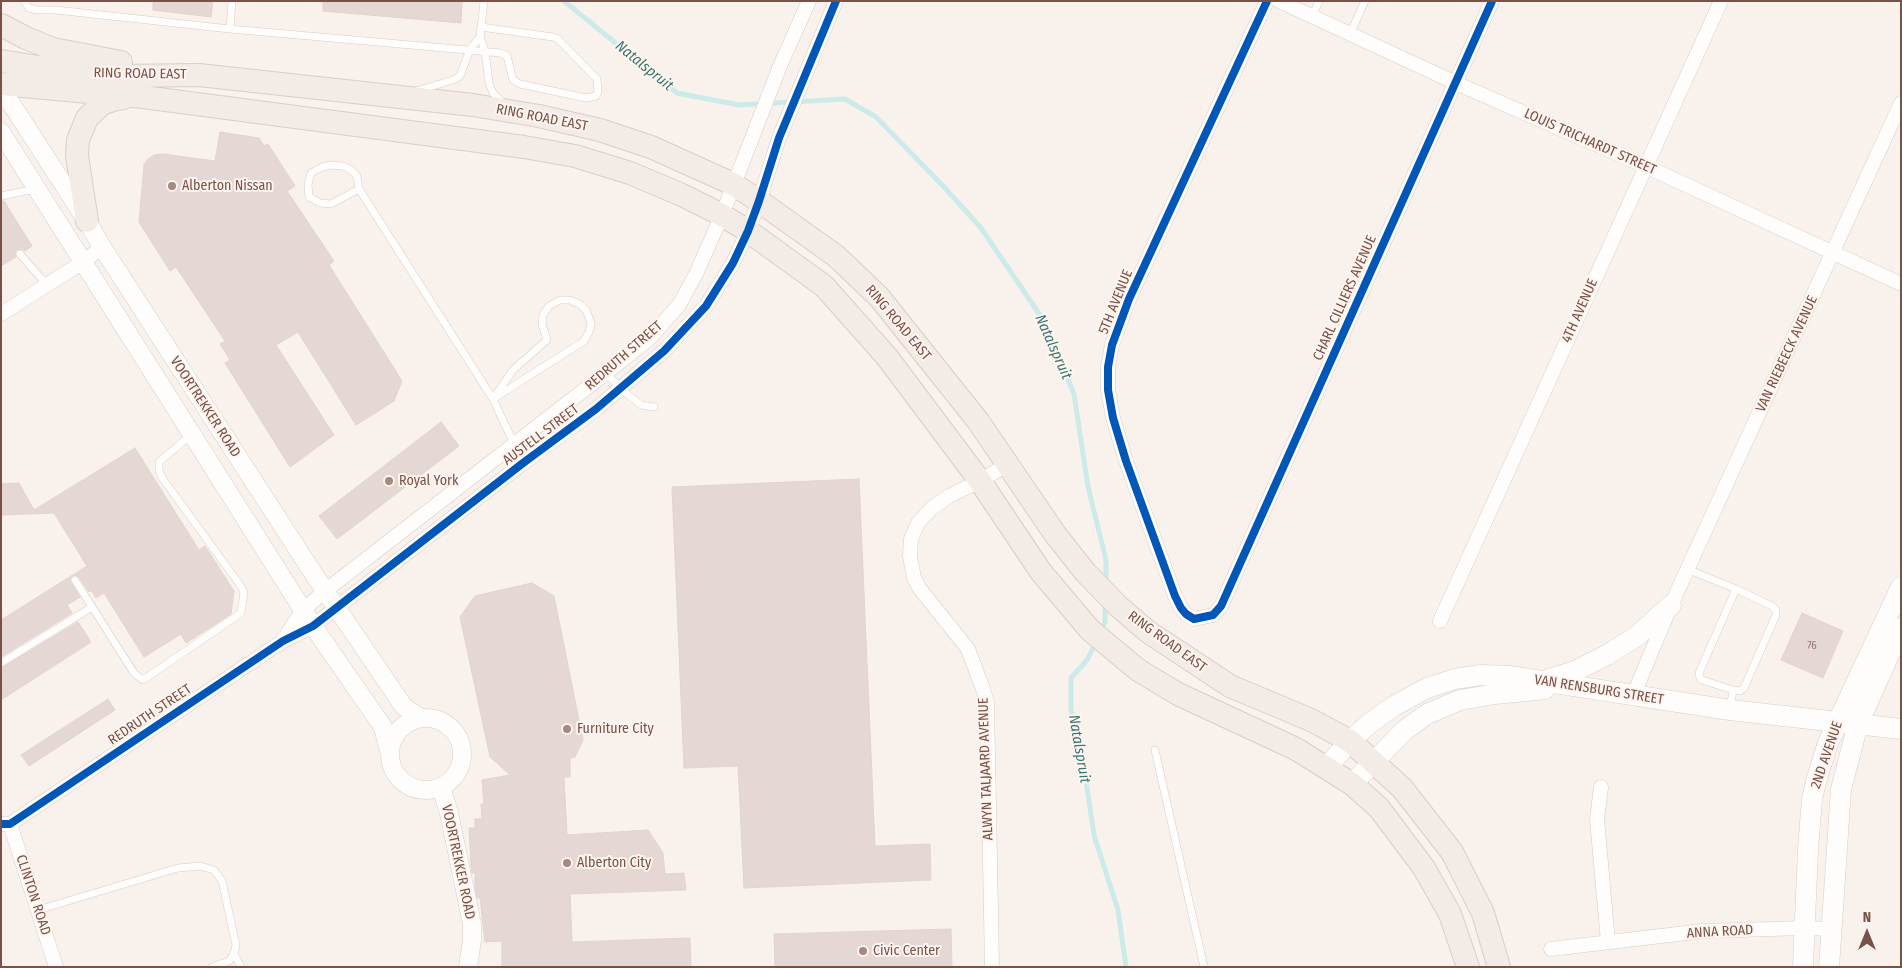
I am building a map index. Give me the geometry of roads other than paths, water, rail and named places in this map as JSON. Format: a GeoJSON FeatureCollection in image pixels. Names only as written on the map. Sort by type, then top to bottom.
{"type":"FeatureCollection","features":[{"type":"Feature","properties":{"kind":"main road"},"geometry":{"type":"LineString","coordinates":[[1,25],[26,38],[53,48],[84,56],[199,76]]}},
{"type":"Feature","properties":{"kind":"main road","name":"RING ROAD EAST"},"geometry":{"type":"LineString","coordinates":[[1,61],[118,76],[199,76],[512,111],[600,130],[634,141],[690,163],[733,184],[836,256],[880,297],[978,421],[1055,534],[1085,572],[1118,606],[1147,630],[1230,686],[1311,720],[1350,741],[1402,788],[1452,852],[1483,913],[1499,967]]}},
{"type":"Feature","properties":{"kind":"main road","name":"RING ROAD EAST"},"geometry":{"type":"LineString","coordinates":[[1,86],[143,97],[380,127],[575,156],[630,173],[682,194],[722,215],[748,231],[824,286],[887,357],[980,481],[1041,572],[1090,630],[1138,670],[1178,694],[1296,749],[1352,784],[1379,808],[1424,868],[1450,914],[1468,967]]}},
{"type":"Feature","properties":{"kind":"main road"},"geometry":{"type":"LineString","coordinates":[[87,221],[77,156],[78,140],[87,118],[102,104],[116,99],[143,97]]}},
{"type":"Feature","properties":{"kind":"main road","name":"2ND AVENUE"},"geometry":{"type":"LineString","coordinates":[[1830,967],[1841,789],[1848,723],[1901,587]]}},
{"type":"Feature","properties":{"kind":"main road"},"geometry":{"type":"LineString","coordinates":[[1541,682],[1575,671],[1607,655],[1637,636],[1671,605]]}},
{"type":"Feature","properties":{"kind":"main road","name":"2ND AVENUE"},"geometry":{"type":"LineString","coordinates":[[1803,967],[1812,799],[1822,760],[1848,723],[1901,628]]}},
{"type":"Feature","properties":{"kind":"main road","name":"VAN RENSBURG STREET"},"geometry":{"type":"LineString","coordinates":[[1327,767],[1350,741],[1370,723],[1394,706],[1427,688],[1455,679],[1481,675],[1509,676],[1730,710],[1901,729]]}},
{"type":"Feature","properties":{"kind":"main road"},"geometry":{"type":"LineString","coordinates":[[1352,784],[1405,730],[1427,714],[1460,700],[1495,694],[1574,687]]}},
{"type":"Feature","properties":{"kind":"street","name":"REDRUTH STREET"},"geometry":{"type":"LineString","coordinates":[[283,641],[303,610],[325,591],[606,373],[648,338],[679,305],[696,274],[722,215],[780,66],[809,1]]}},
{"type":"Feature","properties":{"kind":"street","name":"AUSTELL STREET"},"geometry":{"type":"LineString","coordinates":[[313,626],[621,389],[664,351],[706,306],[733,263],[748,231],[779,138],[836,1]]}},
{"type":"Feature","properties":{"kind":"street","name":"5TH AVENUE"},"geometry":{"type":"LineString","coordinates":[[1221,606],[1213,615],[1194,619],[1181,608],[1175,596],[1126,461],[1113,418],[1108,390],[1108,367],[1112,345],[1129,299],[1267,1]]}},
{"type":"Feature","properties":{"kind":"street","name":"LOUIS TRICHARDT STREET"},"geometry":{"type":"LineString","coordinates":[[1279,1],[1456,83],[1646,166],[1901,284]]}},
{"type":"Feature","properties":{"kind":"street","name":"CHARL CILLIERS AVENUE"},"geometry":{"type":"LineString","coordinates":[[1221,606],[1492,1]]}},
{"type":"Feature","properties":{"kind":"street","name":"4TH AVENUE"},"geometry":{"type":"LineString","coordinates":[[1440,621],[1721,1]]}},
{"type":"Feature","properties":{"kind":"street","name":"VOORTREKKER ROAD"},"geometry":{"type":"LineString","coordinates":[[1,86],[87,221],[102,248],[325,591],[404,707],[419,717]]}},
{"type":"Feature","properties":{"kind":"street","name":"VAN RIEBEECK AVENUE"},"geometry":{"type":"LineString","coordinates":[[1633,696],[1687,569],[1901,103]]}},
{"type":"Feature","properties":{"kind":"street","name":"VOORTREKKER ROAD"},"geometry":{"type":"LineString","coordinates":[[1,132],[313,626],[383,727],[389,751]]}},
{"type":"Feature","properties":{"kind":"street"},"geometry":{"type":"LineString","coordinates":[[1,314],[102,248]]}},
{"type":"Feature","properties":{"kind":"street"},"geometry":{"type":"LineString","coordinates":[[195,440],[219,429]]}},
{"type":"Feature","properties":{"kind":"street","name":"ALWYN TALJAARD AVENUE"},"geometry":{"type":"LineString","coordinates":[[992,967],[987,703],[968,649],[920,589],[914,578],[910,556],[911,539],[918,524],[931,509],[949,496],[980,481],[1008,464]]}},
{"type":"Feature","properties":{"kind":"street","name":"REDRUTH STREET"},"geometry":{"type":"LineString","coordinates":[[5,824],[283,641],[313,626]]}},
{"type":"Feature","properties":{"kind":"street"},"geometry":{"type":"LineString","coordinates":[[419,717],[434,718],[448,724],[458,735],[463,750],[461,765],[454,778],[441,787],[426,790],[411,787],[399,778],[391,766],[389,751],[394,736],[404,724],[419,717]]}},
{"type":"Feature","properties":{"kind":"street","name":"VOORTREKKER ROAD"},"geometry":{"type":"LineString","coordinates":[[441,787],[449,813],[472,924],[468,967]]}},
{"type":"Feature","properties":{"kind":"street"},"geometry":{"type":"LineString","coordinates":[[1601,788],[1598,819],[1608,942]]}},
{"type":"Feature","properties":{"kind":"street","name":"CLINTON ROAD"},"geometry":{"type":"LineString","coordinates":[[5,824],[38,910],[56,967]]}},
{"type":"Feature","properties":{"kind":"street","name":"ANNA ROAD"},"geometry":{"type":"LineString","coordinates":[[1551,949],[1703,932],[1805,928],[1832,929]]}},
{"type":"Feature","properties":{"kind":"lane"},"geometry":{"type":"LineString","coordinates":[[24,1],[29,8],[33,9],[230,29],[484,50],[506,55],[513,80],[520,84],[586,98],[596,96],[598,92],[597,79],[558,39],[481,27]]}},
{"type":"Feature","properties":{"kind":"lane"},"geometry":{"type":"LineString","coordinates":[[230,29],[232,1]]}},
{"type":"Feature","properties":{"kind":"lane"},"geometry":{"type":"LineString","coordinates":[[484,1],[480,37],[489,83],[493,93],[512,111]]}},
{"type":"Feature","properties":{"kind":"lane"},"geometry":{"type":"LineString","coordinates":[[1312,17],[1319,1]]}},
{"type":"Feature","properties":{"kind":"lane"},"geometry":{"type":"LineString","coordinates":[[1350,34],[1366,1]]}},
{"type":"Feature","properties":{"kind":"lane"},"geometry":{"type":"LineString","coordinates":[[394,97],[454,80],[460,76],[470,49],[480,37]]}},
{"type":"Feature","properties":{"kind":"lane"},"geometry":{"type":"LineString","coordinates":[[359,190],[331,204],[320,203],[310,197],[308,184],[312,173],[322,166],[332,164],[343,166],[357,176],[359,190],[493,398],[514,446],[524,463]]}},
{"type":"Feature","properties":{"kind":"lane"},"geometry":{"type":"LineString","coordinates":[[1,196],[38,188]]}},
{"type":"Feature","properties":{"kind":"lane"},"geometry":{"type":"LineString","coordinates":[[20,254],[47,285]]}},
{"type":"Feature","properties":{"kind":"lane"},"geometry":{"type":"LineString","coordinates":[[560,300],[570,300],[586,310],[591,323],[584,341],[493,398],[513,370],[548,340],[542,324],[543,315],[549,306],[560,300]]}},
{"type":"Feature","properties":{"kind":"lane"},"geometry":{"type":"LineString","coordinates":[[606,373],[621,389],[642,405],[654,407]]}},
{"type":"Feature","properties":{"kind":"lane"},"geometry":{"type":"LineString","coordinates":[[75,580],[134,673],[143,680],[241,614],[244,592],[240,585],[159,471],[159,462],[195,440]]}},
{"type":"Feature","properties":{"kind":"lane"},"geometry":{"type":"LineString","coordinates":[[1687,569],[1736,589],[1775,608],[1776,615],[1744,688],[1740,691],[1702,680],[1699,673],[1736,589]]}},
{"type":"Feature","properties":{"kind":"lane"},"geometry":{"type":"LineString","coordinates":[[1,663],[92,607]]}},
{"type":"Feature","properties":{"kind":"lane"},"geometry":{"type":"LineString","coordinates":[[1730,710],[1733,690]]}},
{"type":"Feature","properties":{"kind":"lane"},"geometry":{"type":"LineString","coordinates":[[1155,750],[1204,967]]}},
{"type":"Feature","properties":{"kind":"lane"},"geometry":{"type":"LineString","coordinates":[[38,910],[178,868],[200,866],[214,870],[222,881],[236,946],[229,962],[212,967]]}},
{"type":"Feature","properties":{"kind":"lane"},"geometry":{"type":"LineString","coordinates":[[234,954],[241,967]]}},
{"type":"Feature","properties":{"kind":"waterway","name":"Natalspruit"},"geometry":{"type":"LineString","coordinates":[[564,1],[677,93],[739,105],[845,99],[876,117],[945,188],[981,228],[1044,321],[1074,394],[1088,487],[1106,560],[1106,583]]}},
{"type":"Feature","properties":{"kind":"waterway","name":"Natalspruit"},"geometry":{"type":"LineString","coordinates":[[1100,632],[1105,622],[1105,604]]}},
{"type":"Feature","properties":{"kind":"waterway","name":"Natalspruit"},"geometry":{"type":"LineString","coordinates":[[1096,642],[1087,660],[1071,678],[1071,710],[1082,754],[1094,835],[1118,910],[1126,967]]}},
{"type":"Feature","properties":{"kind":"place","name":"Alberton Nissan"},"geometry":{"type":"Point","coordinates":[172,186]}},
{"type":"Feature","properties":{"kind":"place","name":"Royal York"},"geometry":{"type":"Point","coordinates":[389,481]}},
{"type":"Feature","properties":{"kind":"place","name":"Furniture City"},"geometry":{"type":"Point","coordinates":[567,729]}},
{"type":"Feature","properties":{"kind":"place","name":"Alberton City"},"geometry":{"type":"Point","coordinates":[567,863]}},
{"type":"Feature","properties":{"kind":"place","name":"Civic Center"},"geometry":{"type":"Point","coordinates":[863,951]}}]}
